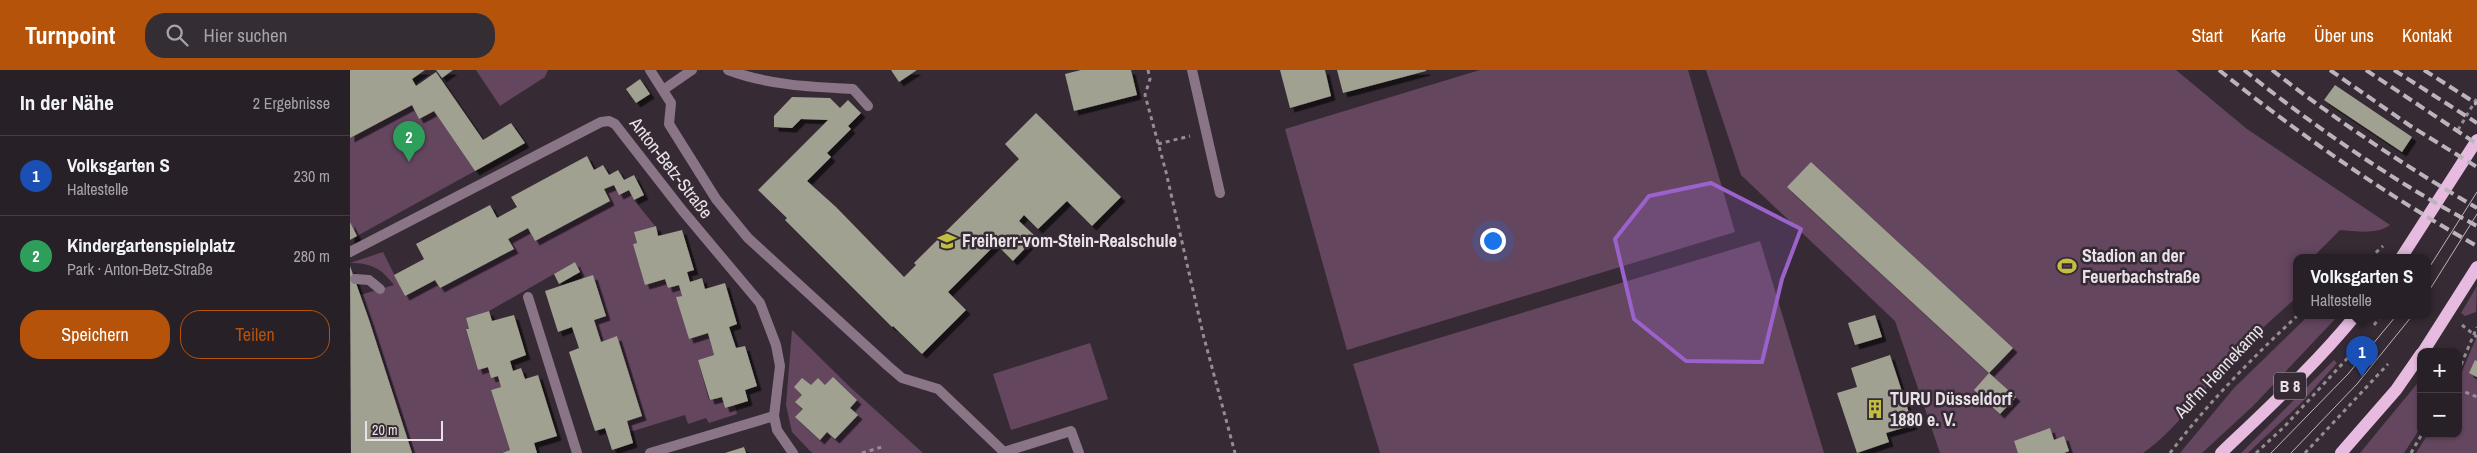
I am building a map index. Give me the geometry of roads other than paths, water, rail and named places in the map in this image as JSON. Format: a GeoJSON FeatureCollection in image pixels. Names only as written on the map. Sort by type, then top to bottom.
{"type":"FeatureCollection","features":[{"type":"Feature","properties":{"kind":"main road"},"geometry":{"type":"LineString","coordinates":[[2404,254],[2477,140]]}},
{"type":"Feature","properties":{"kind":"main road"},"geometry":{"type":"LineString","coordinates":[[2425,348],[2477,267]]}},
{"type":"Feature","properties":{"kind":"main road","name":"B 8"},"geometry":{"type":"LineString","coordinates":[[2221,453],[2271,406],[2353,319]]}},
{"type":"Feature","properties":{"kind":"main road"},"geometry":{"type":"LineString","coordinates":[[2341,453],[2396,390],[2417,360]]}},
{"type":"Feature","properties":{"kind":"street"},"geometry":{"type":"LineString","coordinates":[[650,70],[671,103],[669,124],[716,199],[748,238],[888,366],[902,378],[938,389],[1004,452],[1071,431],[1079,453]]}},
{"type":"Feature","properties":{"kind":"street"},"geometry":{"type":"LineString","coordinates":[[663,90],[692,70]]}},
{"type":"Feature","properties":{"kind":"street"},"geometry":{"type":"LineString","coordinates":[[728,70],[753,80],[853,89],[868,106]]}},
{"type":"Feature","properties":{"kind":"street"},"geometry":{"type":"LineString","coordinates":[[1192,70],[1220,193]]}},
{"type":"Feature","properties":{"kind":"street","name":"Anton-Betz-Straße"},"geometry":{"type":"LineString","coordinates":[[350,252],[601,122],[609,121],[615,124],[682,210],[760,303],[776,345],[780,366],[774,416],[777,430],[793,453]]}},
{"type":"Feature","properties":{"kind":"street"},"geometry":{"type":"LineString","coordinates":[[355,279],[369,280],[380,289]]}},
{"type":"Feature","properties":{"kind":"street"},"geometry":{"type":"LineString","coordinates":[[528,297],[577,453]]}},
{"type":"Feature","properties":{"kind":"street"},"geometry":{"type":"LineString","coordinates":[[650,453],[774,416]]}},
{"type":"Feature","properties":{"kind":"tram line"},"geometry":{"type":"LineString","coordinates":[[2431,265],[2477,192]]}},
{"type":"Feature","properties":{"kind":"tram line"},"geometry":{"type":"LineString","coordinates":[[2431,288],[2477,214]]}},
{"type":"Feature","properties":{"kind":"tram line"},"geometry":{"type":"LineString","coordinates":[[2271,453],[2348,374],[2394,319]]}},
{"type":"Feature","properties":{"kind":"tram line"},"geometry":{"type":"LineString","coordinates":[[2291,453],[2357,384],[2410,319]]}},
{"type":"Feature","properties":{"kind":"railway"},"geometry":{"type":"LineString","coordinates":[[2219,70],[2281,118],[2344,163],[2410,206],[2477,246]]}},
{"type":"Feature","properties":{"kind":"railway"},"geometry":{"type":"LineString","coordinates":[[2244,70],[2357,154],[2477,226]]}},
{"type":"Feature","properties":{"kind":"railway"},"geometry":{"type":"LineString","coordinates":[[2272,70],[2372,142],[2477,208]]}},
{"type":"Feature","properties":{"kind":"railway"},"geometry":{"type":"LineString","coordinates":[[2330,70],[2409,125],[2477,167]]}},
{"type":"Feature","properties":{"kind":"railway"},"geometry":{"type":"LineString","coordinates":[[2366,70],[2477,144]]}},
{"type":"Feature","properties":{"kind":"railway"},"geometry":{"type":"LineString","coordinates":[[2394,70],[2477,123]]}},
{"type":"Feature","properties":{"kind":"railway"},"geometry":{"type":"LineString","coordinates":[[2424,70],[2477,104]]}},
{"type":"Feature","properties":{"kind":"place","name":"Kindergartenspielplatz"},"geometry":{"type":"Point","coordinates":[409,162]}},
{"type":"Feature","properties":{"kind":"place","name":"Freiherr-vom-Stein-Realschule"},"geometry":{"type":"Point","coordinates":[947,241]}},
{"type":"Feature","properties":{"kind":"place","name":"Stadion an der Feuerbachstraße"},"geometry":{"type":"Point","coordinates":[2067,266]}},
{"type":"Feature","properties":{"kind":"place","name":"Volksgarten S"},"geometry":{"type":"Point","coordinates":[2362,377]}},
{"type":"Feature","properties":{"kind":"place","name":"TURU Düsseldorf 1880 e. V."},"geometry":{"type":"Point","coordinates":[1875,409]}}]}
